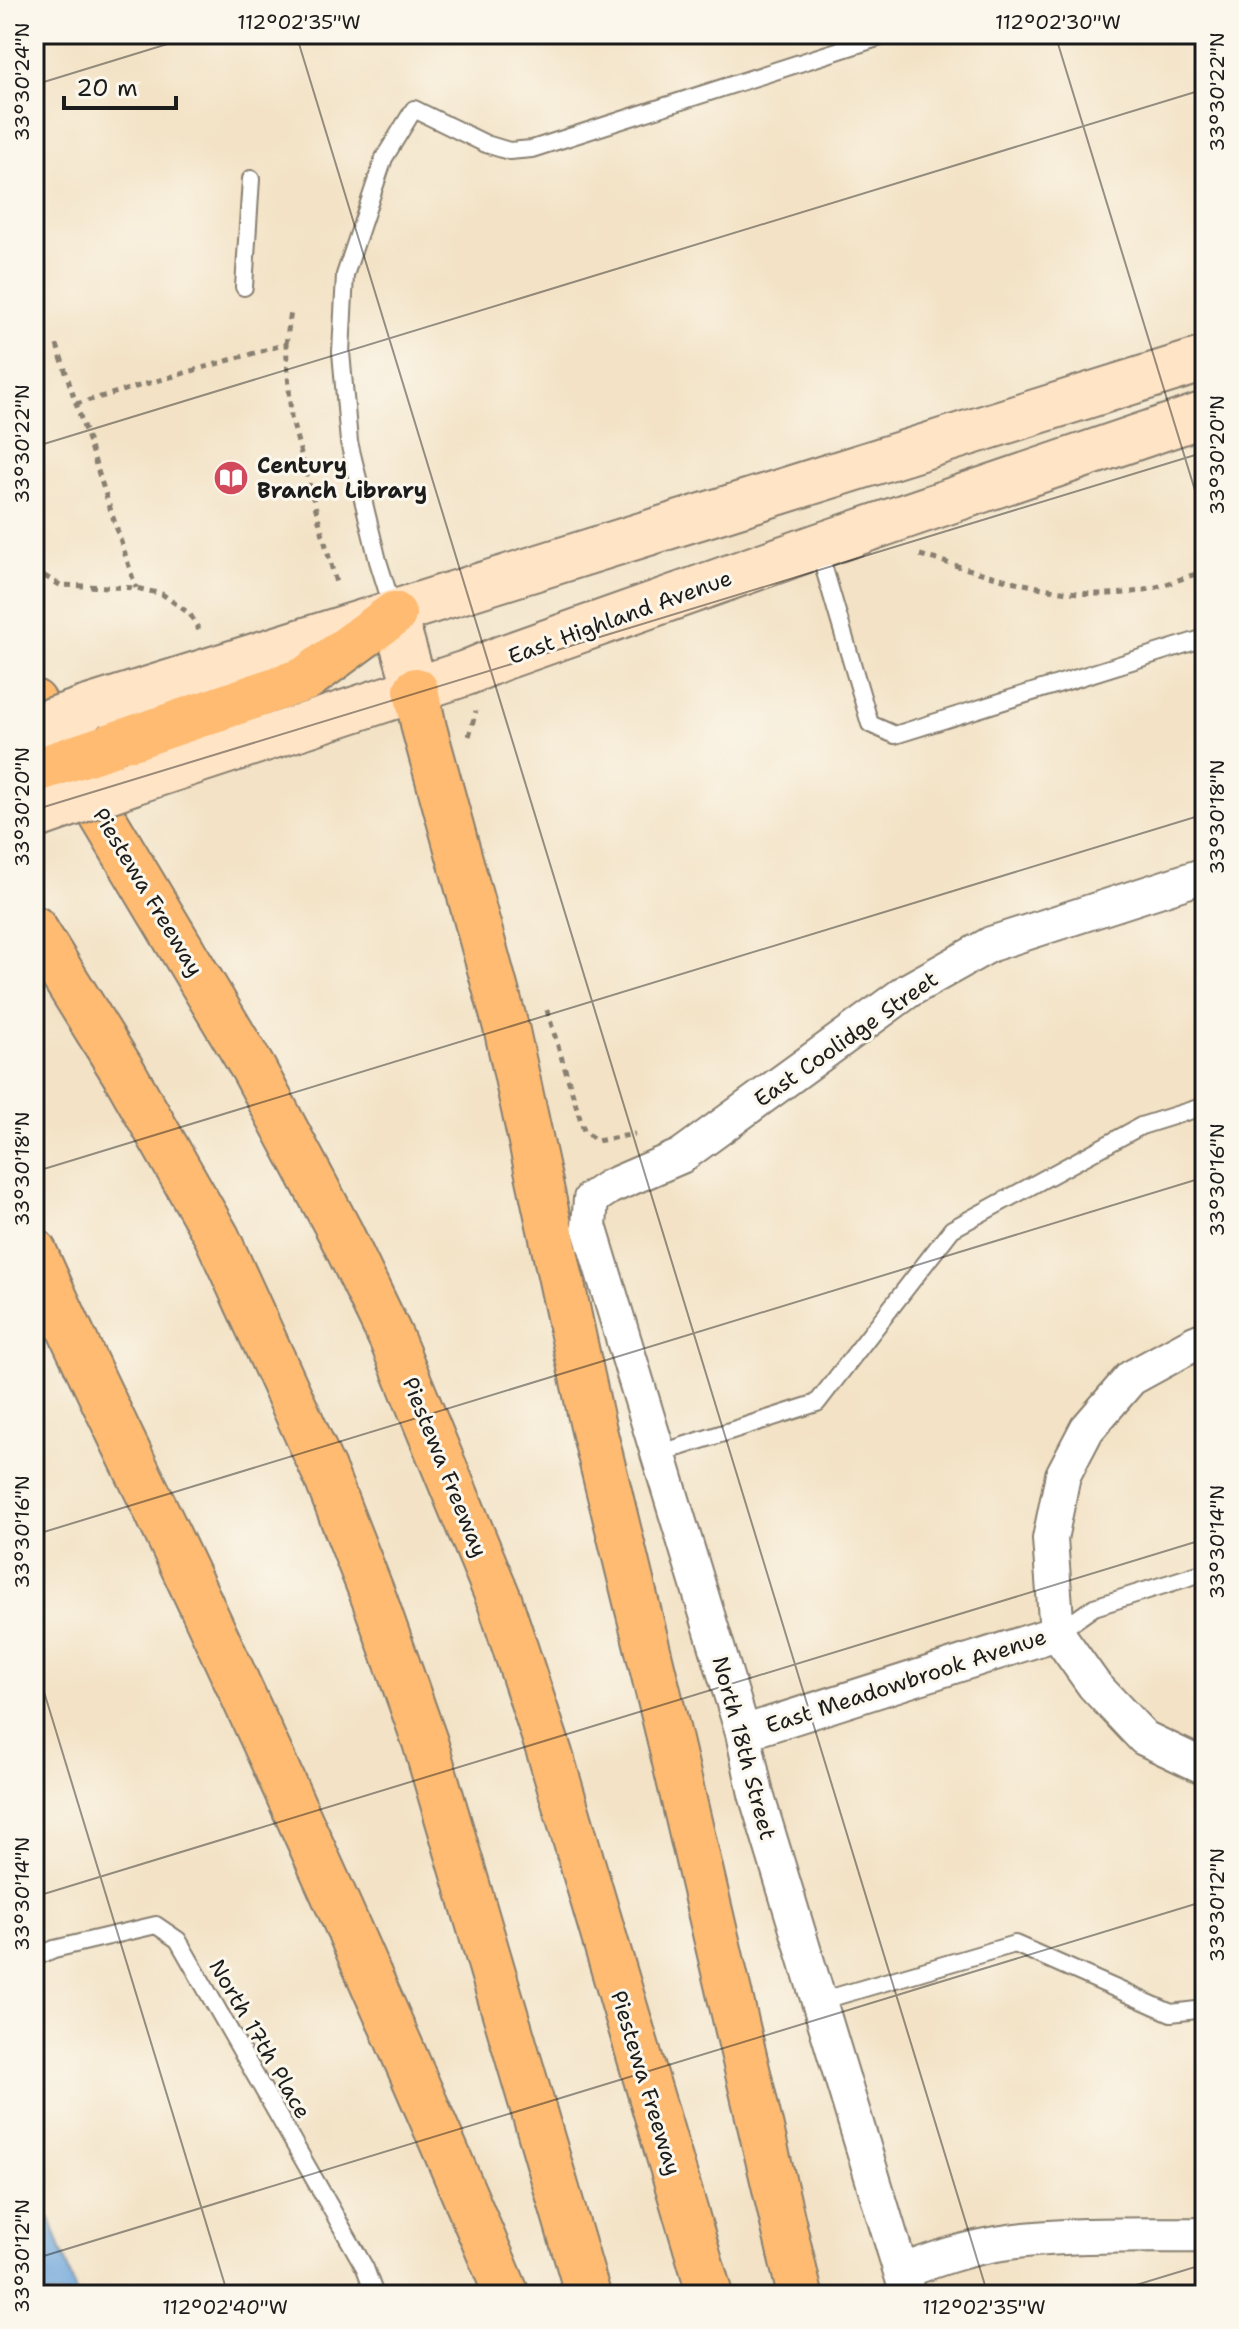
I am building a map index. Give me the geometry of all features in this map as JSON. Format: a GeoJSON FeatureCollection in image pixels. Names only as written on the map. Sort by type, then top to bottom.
{"type":"FeatureCollection","features":[{"type":"Feature","properties":{"kind":"highway"},"geometry":{"type":"LineString","coordinates":[[34,771],[305,679],[394,614]]}},
{"type":"Feature","properties":{"kind":"highway"},"geometry":{"type":"LineString","coordinates":[[416,690],[507,1031],[592,1422],[664,1713],[800,2295]]}},
{"type":"Feature","properties":{"kind":"highway","name":"Piestewa Freeway"},"geometry":{"type":"LineString","coordinates":[[34,702],[254,1070],[340,1232],[391,1338],[500,1602],[550,1754],[710,2295]]}},
{"type":"Feature","properties":{"kind":"highway"},"geometry":{"type":"LineString","coordinates":[[34,928],[125,1075],[217,1237],[326,1476],[425,1742],[588,2295]]}},
{"type":"Feature","properties":{"kind":"highway"},"geometry":{"type":"LineString","coordinates":[[34,1251],[320,1863],[417,2081],[507,2295]]}},
{"type":"Feature","properties":{"kind":"main road"},"geometry":{"type":"LineString","coordinates":[[34,726],[1205,359]]}},
{"type":"Feature","properties":{"kind":"main road","name":"East Highland Avenue"},"geometry":{"type":"LineString","coordinates":[[34,817],[416,690],[818,546],[1205,414]]}},
{"type":"Feature","properties":{"kind":"main road"},"geometry":{"type":"LineString","coordinates":[[394,614],[416,690]]}},
{"type":"Feature","properties":{"kind":"street","name":"East Coolidge Street"},"geometry":{"type":"LineString","coordinates":[[591,1199],[609,1187],[681,1156],[909,990],[991,944],[1205,875]]}},
{"type":"Feature","properties":{"kind":"street","name":"North 18th Street"},"geometry":{"type":"LineString","coordinates":[[591,1199],[589,1226],[743,1733],[756,1794],[904,2284]]}},
{"type":"Feature","properties":{"kind":"street"},"geometry":{"type":"LineString","coordinates":[[1057,1633],[1050,1539],[1063,1475],[1087,1429],[1131,1378],[1205,1339]]}},
{"type":"Feature","properties":{"kind":"street","name":"East Meadowbrook Avenue"},"geometry":{"type":"LineString","coordinates":[[743,1733],[1057,1633],[1094,1685],[1144,1738],[1205,1767]]}},
{"type":"Feature","properties":{"kind":"street"},"geometry":{"type":"LineString","coordinates":[[904,2284],[937,2259],[999,2243],[1058,2237],[1205,2235]]}},
{"type":"Feature","properties":{"kind":"lane"},"geometry":{"type":"LineString","coordinates":[[394,614],[349,442],[341,352],[345,275],[384,158],[414,109],[486,144],[509,151],[532,149],[890,34]]}},
{"type":"Feature","properties":{"kind":"lane"},"geometry":{"type":"LineString","coordinates":[[244,287],[251,179]]}},
{"type":"Feature","properties":{"kind":"lane"},"geometry":{"type":"LineString","coordinates":[[818,546],[870,724],[895,735],[1205,638]]}},
{"type":"Feature","properties":{"kind":"lane"},"geometry":{"type":"LineString","coordinates":[[658,1454],[817,1403],[952,1229],[1141,1126],[1205,1106]]}},
{"type":"Feature","properties":{"kind":"lane"},"geometry":{"type":"LineString","coordinates":[[1057,1633],[1094,1607],[1205,1572]]}},
{"type":"Feature","properties":{"kind":"lane","name":"North 17th Place"},"geometry":{"type":"LineString","coordinates":[[34,1958],[54,1949],[156,1925],[178,1940],[365,2268],[375,2295]]}},
{"type":"Feature","properties":{"kind":"lane"},"geometry":{"type":"LineString","coordinates":[[817,2002],[1015,1944],[1171,2013],[1205,2009]]}},
{"type":"Feature","properties":{"kind":"path"},"geometry":{"type":"LineString","coordinates":[[291,311],[286,344],[291,417],[336,583]]}},
{"type":"Feature","properties":{"kind":"path"},"geometry":{"type":"LineString","coordinates":[[76,404],[286,344]]}},
{"type":"Feature","properties":{"kind":"path"},"geometry":{"type":"LineString","coordinates":[[57,345],[136,588]]}},
{"type":"Feature","properties":{"kind":"path"},"geometry":{"type":"LineString","coordinates":[[912,552],[1010,580],[1092,595],[1136,592],[1205,571]]}},
{"type":"Feature","properties":{"kind":"path"},"geometry":{"type":"LineString","coordinates":[[34,570],[60,585],[136,588],[162,594],[190,614],[201,634]]}},
{"type":"Feature","properties":{"kind":"path"},"geometry":{"type":"LineString","coordinates":[[467,746],[476,709]]}},
{"type":"Feature","properties":{"kind":"path"},"geometry":{"type":"LineString","coordinates":[[543,997],[584,1131],[597,1141],[647,1132]]}},
{"type":"Feature","properties":{"kind":"water"},"geometry":{"type":"Polygon","coordinates":[[[50,2218],[77,2295],[34,2295],[34,2223],[50,2218]]]}},
{"type":"Feature","properties":{"kind":"place","name":"Century Branch Library"},"geometry":{"type":"Point","coordinates":[231,478]}}]}
